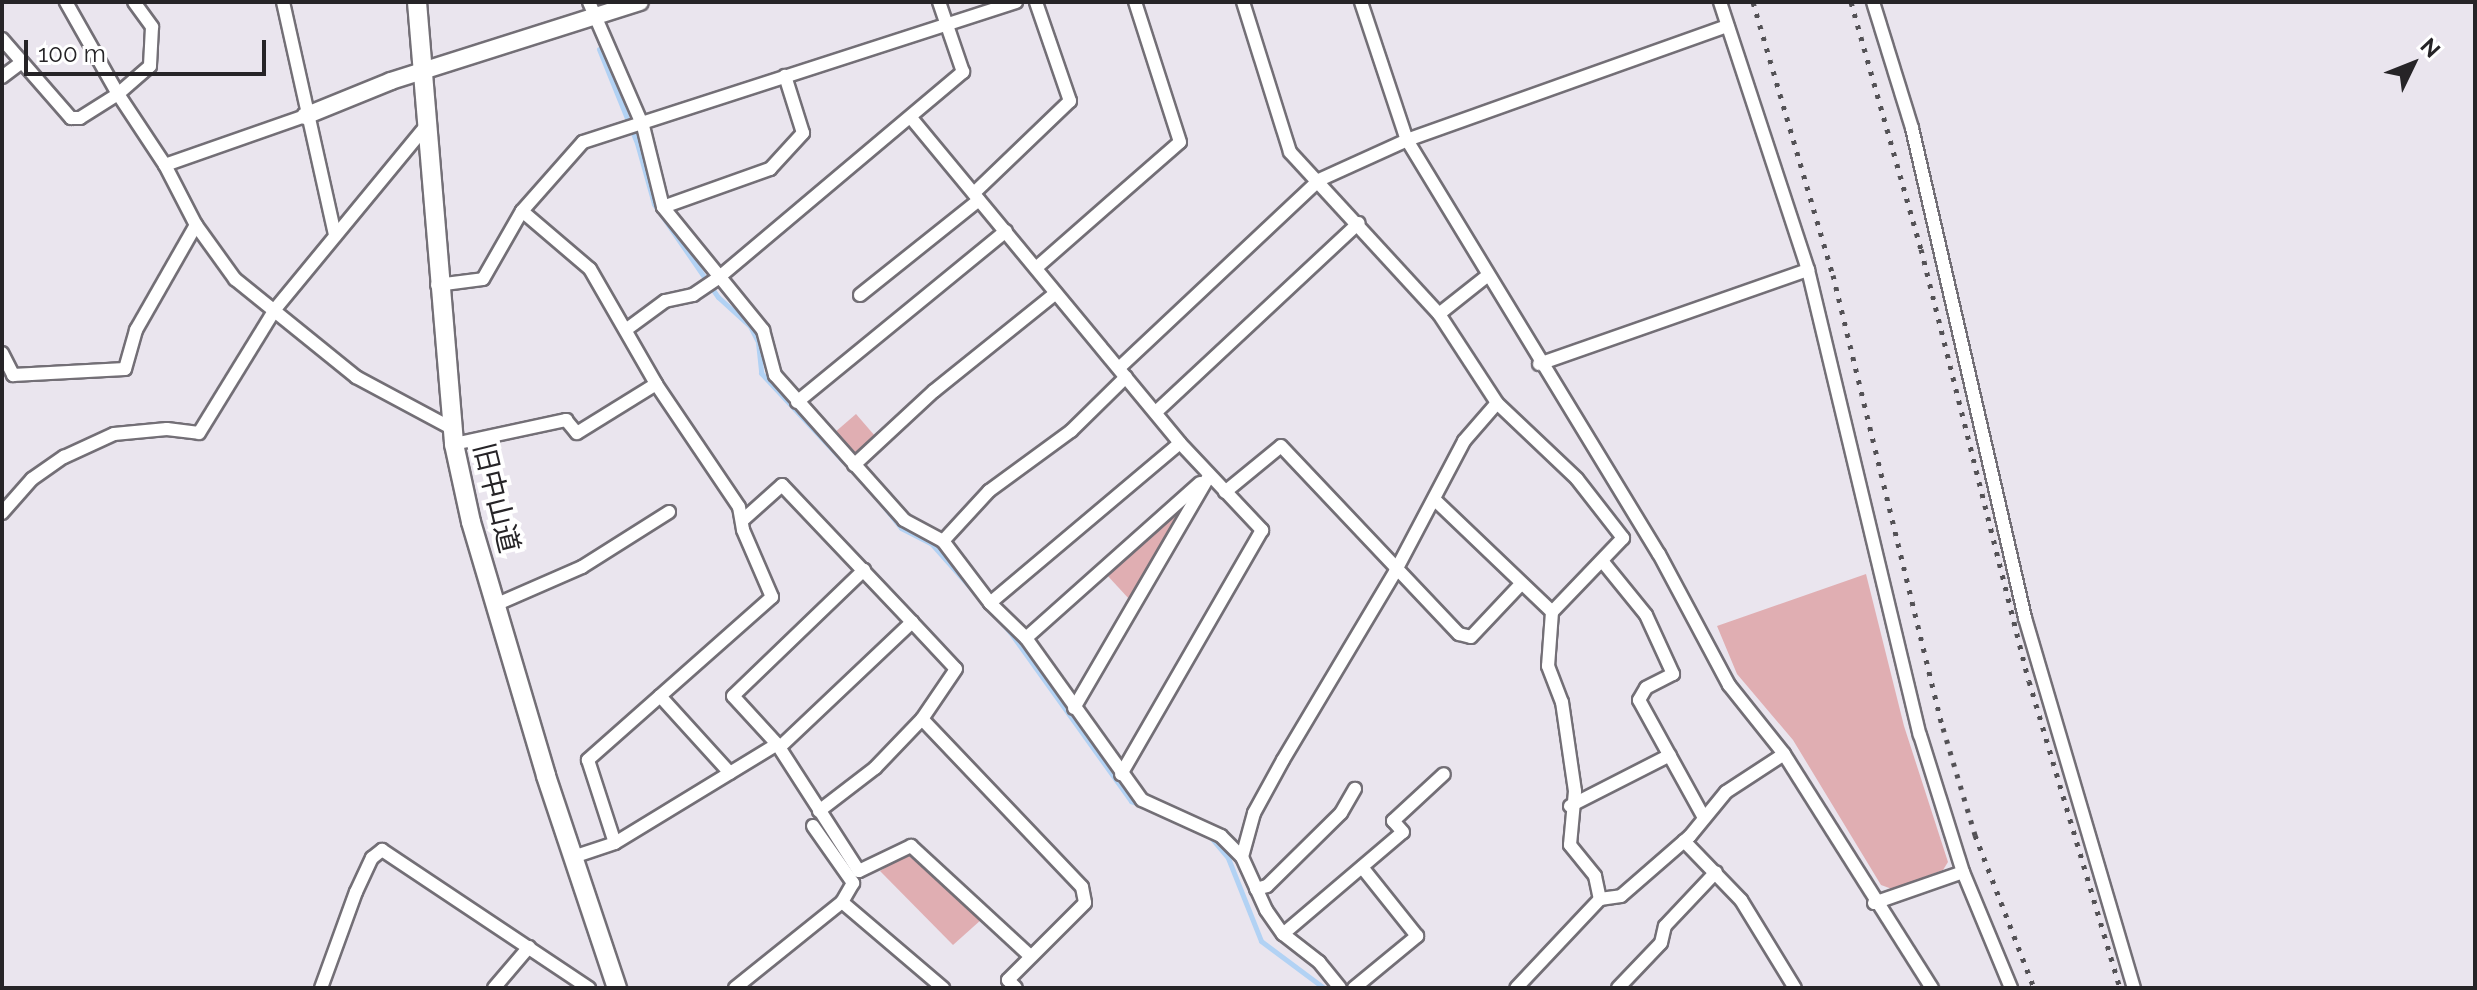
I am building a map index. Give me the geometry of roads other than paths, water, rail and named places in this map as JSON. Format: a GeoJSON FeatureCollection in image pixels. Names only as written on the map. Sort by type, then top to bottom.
{"type":"FeatureCollection","features":[{"type":"Feature","properties":{"kind":"main road","name":"旧中山道"},"geometry":{"type":"LineString","coordinates":[[417,2],[437,285],[453,436],[495,605],[614,981]]}},
{"type":"Feature","properties":{"kind":"street"},"geometry":{"type":"LineString","coordinates":[[66,2],[118,94],[165,165],[196,225],[235,279],[276,308],[356,377],[453,436],[566,420],[577,433],[656,384]]}},
{"type":"Feature","properties":{"kind":"street"},"geometry":{"type":"LineString","coordinates":[[2,39],[71,118],[80,118],[118,94],[150,66],[152,27],[134,2]]}},
{"type":"Feature","properties":{"kind":"street"},"geometry":{"type":"LineString","coordinates":[[283,2],[305,116],[335,235]]}},
{"type":"Feature","properties":{"kind":"street"},"geometry":{"type":"LineString","coordinates":[[165,165],[305,116],[391,81],[421,76],[592,9],[640,2]]}},
{"type":"Feature","properties":{"kind":"street"},"geometry":{"type":"LineString","coordinates":[[627,329],[665,301],[693,295],[717,279],[912,119],[963,72],[939,2]]}},
{"type":"Feature","properties":{"kind":"street"},"geometry":{"type":"LineString","coordinates":[[437,285],[483,279],[522,211],[583,142],[643,126],[785,76],[1016,2]]}},
{"type":"Feature","properties":{"kind":"street"},"geometry":{"type":"LineString","coordinates":[[860,295],[976,196],[1070,101],[1036,2]]}},
{"type":"Feature","properties":{"kind":"street"},"geometry":{"type":"LineString","coordinates":[[1036,268],[1180,142],[1135,2]]}},
{"type":"Feature","properties":{"kind":"street"},"geometry":{"type":"LineString","coordinates":[[1243,2],[1290,152],[1359,223],[1439,314],[1497,403],[1577,479],[1623,538],[1552,612],[1548,666],[1566,726],[1575,791],[1570,806],[1570,845],[1595,876],[1600,899]]}},
{"type":"Feature","properties":{"kind":"street"},"geometry":{"type":"LineString","coordinates":[[1361,2],[1407,140],[1539,364],[1659,554],[1729,685],[1784,754],[1874,903],[1932,988]]}},
{"type":"Feature","properties":{"kind":"street"},"geometry":{"type":"LineString","coordinates":[[1720,2],[1808,270],[1893,631],[1963,872],[2011,988]]}},
{"type":"Feature","properties":{"kind":"street"},"geometry":{"type":"LineString","coordinates":[[1873,2],[1912,128],[2025,618],[2134,988]]}},
{"type":"Feature","properties":{"kind":"street"},"geometry":{"type":"LineString","coordinates":[[592,9],[643,126],[663,207],[717,279],[763,330],[775,375],[904,520],[943,541],[990,603],[1026,638],[1142,800],[1201,823],[1242,857],[1256,889],[1283,934],[1319,962],[1340,988]]}},
{"type":"Feature","properties":{"kind":"street"},"geometry":{"type":"LineString","coordinates":[[943,541],[989,491],[1071,431],[1122,372],[1319,180],[1407,140],[1727,26]]}},
{"type":"Feature","properties":{"kind":"street"},"geometry":{"type":"LineString","coordinates":[[2,77],[22,62]]}},
{"type":"Feature","properties":{"kind":"street"},"geometry":{"type":"LineString","coordinates":[[663,207],[770,169],[803,133],[785,76]]}},
{"type":"Feature","properties":{"kind":"street"},"geometry":{"type":"LineString","coordinates":[[912,119],[1180,443],[1262,530],[1121,774]]}},
{"type":"Feature","properties":{"kind":"street"},"geometry":{"type":"LineString","coordinates":[[2,513],[32,479],[64,457],[114,434],[167,429],[199,433],[276,308],[427,125]]}},
{"type":"Feature","properties":{"kind":"street"},"geometry":{"type":"LineString","coordinates":[[522,211],[590,269],[656,384],[744,519],[743,530],[772,597],[588,760],[615,843]]}},
{"type":"Feature","properties":{"kind":"street"},"geometry":{"type":"LineString","coordinates":[[1156,412],[1359,223]]}},
{"type":"Feature","properties":{"kind":"street"},"geometry":{"type":"LineString","coordinates":[[2,353],[13,375],[125,369],[136,330],[196,225]]}},
{"type":"Feature","properties":{"kind":"street"},"geometry":{"type":"LineString","coordinates":[[797,402],[1006,231]]}},
{"type":"Feature","properties":{"kind":"street"},"geometry":{"type":"LineString","coordinates":[[1539,364],[1808,270]]}},
{"type":"Feature","properties":{"kind":"street"},"geometry":{"type":"LineString","coordinates":[[1439,314],[1487,276]]}},
{"type":"Feature","properties":{"kind":"street"},"geometry":{"type":"LineString","coordinates":[[854,465],[934,391],[1056,293]]}},
{"type":"Feature","properties":{"kind":"street"},"geometry":{"type":"LineString","coordinates":[[1242,857],[1254,813],[1395,572],[1411,534],[1435,500],[1464,441],[1497,403]]}},
{"type":"Feature","properties":{"kind":"street"},"geometry":{"type":"LineString","coordinates":[[990,603],[1180,443]]}},
{"type":"Feature","properties":{"kind":"street"},"geometry":{"type":"LineString","coordinates":[[1225,492],[1281,446],[1395,572],[1459,634],[1471,637],[1520,585]]}},
{"type":"Feature","properties":{"kind":"street"},"geometry":{"type":"LineString","coordinates":[[1026,638],[1209,476]]}},
{"type":"Feature","properties":{"kind":"street"},"geometry":{"type":"LineString","coordinates":[[1074,708],[1209,476]]}},
{"type":"Feature","properties":{"kind":"street"},"geometry":{"type":"LineString","coordinates":[[744,519],[782,485],[956,669],[922,719],[875,768],[819,811]]}},
{"type":"Feature","properties":{"kind":"street"},"geometry":{"type":"LineString","coordinates":[[1435,500],[1520,585],[1552,612]]}},
{"type":"Feature","properties":{"kind":"street"},"geometry":{"type":"LineString","coordinates":[[495,605],[582,567],[669,512]]}},
{"type":"Feature","properties":{"kind":"street"},"geometry":{"type":"LineString","coordinates":[[1603,562],[1646,615],[1673,674],[1646,688],[1639,700],[1703,816]]}},
{"type":"Feature","properties":{"kind":"street"},"geometry":{"type":"LineString","coordinates":[[864,570],[733,696],[779,746],[859,871],[911,846],[1029,955]]}},
{"type":"Feature","properties":{"kind":"street"},"geometry":{"type":"LineString","coordinates":[[573,857],[615,843],[779,746],[912,622]]}},
{"type":"Feature","properties":{"kind":"street"},"geometry":{"type":"LineString","coordinates":[[660,696],[730,773]]}},
{"type":"Feature","properties":{"kind":"street"},"geometry":{"type":"LineString","coordinates":[[922,719],[1082,887],[1085,903],[1029,955],[1008,980],[1016,988]]}},
{"type":"Feature","properties":{"kind":"street"},"geometry":{"type":"LineString","coordinates":[[1516,988],[1600,899],[1621,896],[1684,841],[1726,792],[1784,754]]}},
{"type":"Feature","properties":{"kind":"street"},"geometry":{"type":"LineString","coordinates":[[1570,806],[1670,755]]}},
{"type":"Feature","properties":{"kind":"street"},"geometry":{"type":"LineString","coordinates":[[1283,934],[1403,832],[1393,821],[1444,774]]}},
{"type":"Feature","properties":{"kind":"street"},"geometry":{"type":"LineString","coordinates":[[1256,889],[1267,886],[1341,813],[1355,789]]}},
{"type":"Feature","properties":{"kind":"street"},"geometry":{"type":"LineString","coordinates":[[735,988],[842,902],[853,883],[813,826]]}},
{"type":"Feature","properties":{"kind":"street"},"geometry":{"type":"LineString","coordinates":[[1684,841],[1716,872],[1761,928],[1795,988]]}},
{"type":"Feature","properties":{"kind":"street"},"geometry":{"type":"LineString","coordinates":[[321,988],[356,892],[372,858],[382,850],[591,988],[614,981]]}},
{"type":"Feature","properties":{"kind":"street"},"geometry":{"type":"LineString","coordinates":[[1354,988],[1417,936],[1362,867]]}},
{"type":"Feature","properties":{"kind":"street"},"geometry":{"type":"LineString","coordinates":[[1618,988],[1661,943],[1665,926],[1716,872]]}},
{"type":"Feature","properties":{"kind":"street"},"geometry":{"type":"LineString","coordinates":[[1874,903],[1963,872]]}},
{"type":"Feature","properties":{"kind":"street"},"geometry":{"type":"LineString","coordinates":[[842,902],[943,988]]}},
{"type":"Feature","properties":{"kind":"street"},"geometry":{"type":"LineString","coordinates":[[494,988],[529,947]]}},
{"type":"Feature","properties":{"kind":"waterway"},"geometry":{"type":"LineString","coordinates":[[599,49],[637,143],[654,204],[718,297],[750,326],[758,342],[761,373],[843,461]]}},
{"type":"Feature","properties":{"kind":"waterway"},"geometry":{"type":"LineString","coordinates":[[869,488],[901,528],[931,543],[1010,632],[1131,801],[1140,805]]}},
{"type":"Feature","properties":{"kind":"waterway"},"geometry":{"type":"LineString","coordinates":[[1208,834],[1228,858],[1261,941],[1324,988]]}},
{"type":"Feature","properties":{"kind":"railway"},"geometry":{"type":"LineString","coordinates":[[1753,2],[1833,275],[1943,728],[1975,835],[2034,988]]}},
{"type":"Feature","properties":{"kind":"railway"},"geometry":{"type":"LineString","coordinates":[[1851,2],[1921,249],[2029,681],[2120,988]]}}]}
